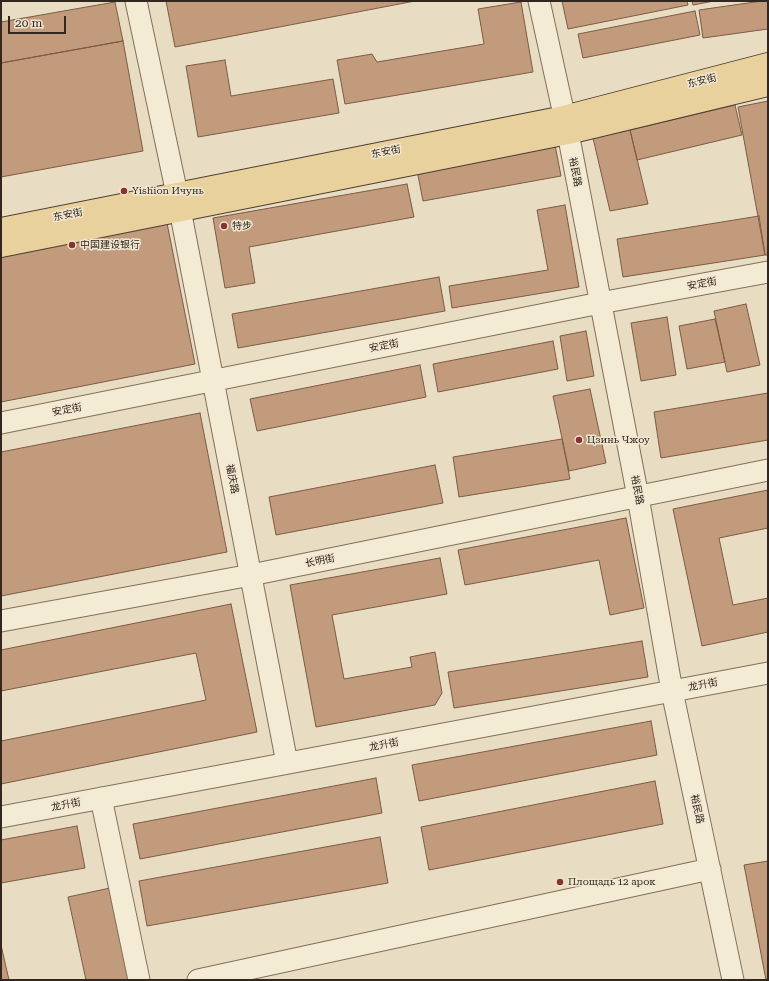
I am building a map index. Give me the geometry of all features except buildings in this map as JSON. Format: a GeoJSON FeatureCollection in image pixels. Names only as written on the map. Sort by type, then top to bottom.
{"type":"FeatureCollection","features":[{"type":"Feature","properties":{"kind":"main road","name":"东安街"},"geometry":{"type":"LineString","coordinates":[[566,125],[768,64]]}},
{"type":"Feature","properties":{"kind":"main road","name":"东安街"},"geometry":{"type":"LineString","coordinates":[[1,229],[178,202],[768,85]]}},
{"type":"Feature","properties":{"kind":"main road","name":"东安街"},"geometry":{"type":"LineString","coordinates":[[1,246],[178,202]]}},
{"type":"Feature","properties":{"kind":"street","name":"福庆路"},"geometry":{"type":"LineString","coordinates":[[136,1],[178,202],[287,763]]}},
{"type":"Feature","properties":{"kind":"street","name":"裕民路"},"geometry":{"type":"LineString","coordinates":[[539,1],[566,125],[638,497],[672,691],[733,980]]}},
{"type":"Feature","properties":{"kind":"street","name":"安定街"},"geometry":{"type":"LineString","coordinates":[[1,423],[600,303],[768,272]]}},
{"type":"Feature","properties":{"kind":"street","name":"长明街"},"geometry":{"type":"LineString","coordinates":[[1,621],[251,574],[768,470]]}},
{"type":"Feature","properties":{"kind":"street","name":"龙升街"},"geometry":{"type":"LineString","coordinates":[[1,817],[768,673]]}},
{"type":"Feature","properties":{"kind":"street"},"geometry":{"type":"LineString","coordinates":[[101,798],[139,980]]}},
{"type":"Feature","properties":{"kind":"street"},"geometry":{"type":"LineString","coordinates":[[198,980],[710,870]]}},
{"type":"Feature","properties":{"kind":"place","name":"Yishion Ичунь"},"geometry":{"type":"Point","coordinates":[124,191]}},
{"type":"Feature","properties":{"kind":"place","name":"特步"},"geometry":{"type":"Point","coordinates":[224,226]}},
{"type":"Feature","properties":{"kind":"place","name":"中国建设银行"},"geometry":{"type":"Point","coordinates":[72,245]}},
{"type":"Feature","properties":{"kind":"place","name":"Цзинь Чжоу"},"geometry":{"type":"Point","coordinates":[579,440]}},
{"type":"Feature","properties":{"kind":"place","name":"Площадь 12 арок"},"geometry":{"type":"Point","coordinates":[560,882]}}]}
